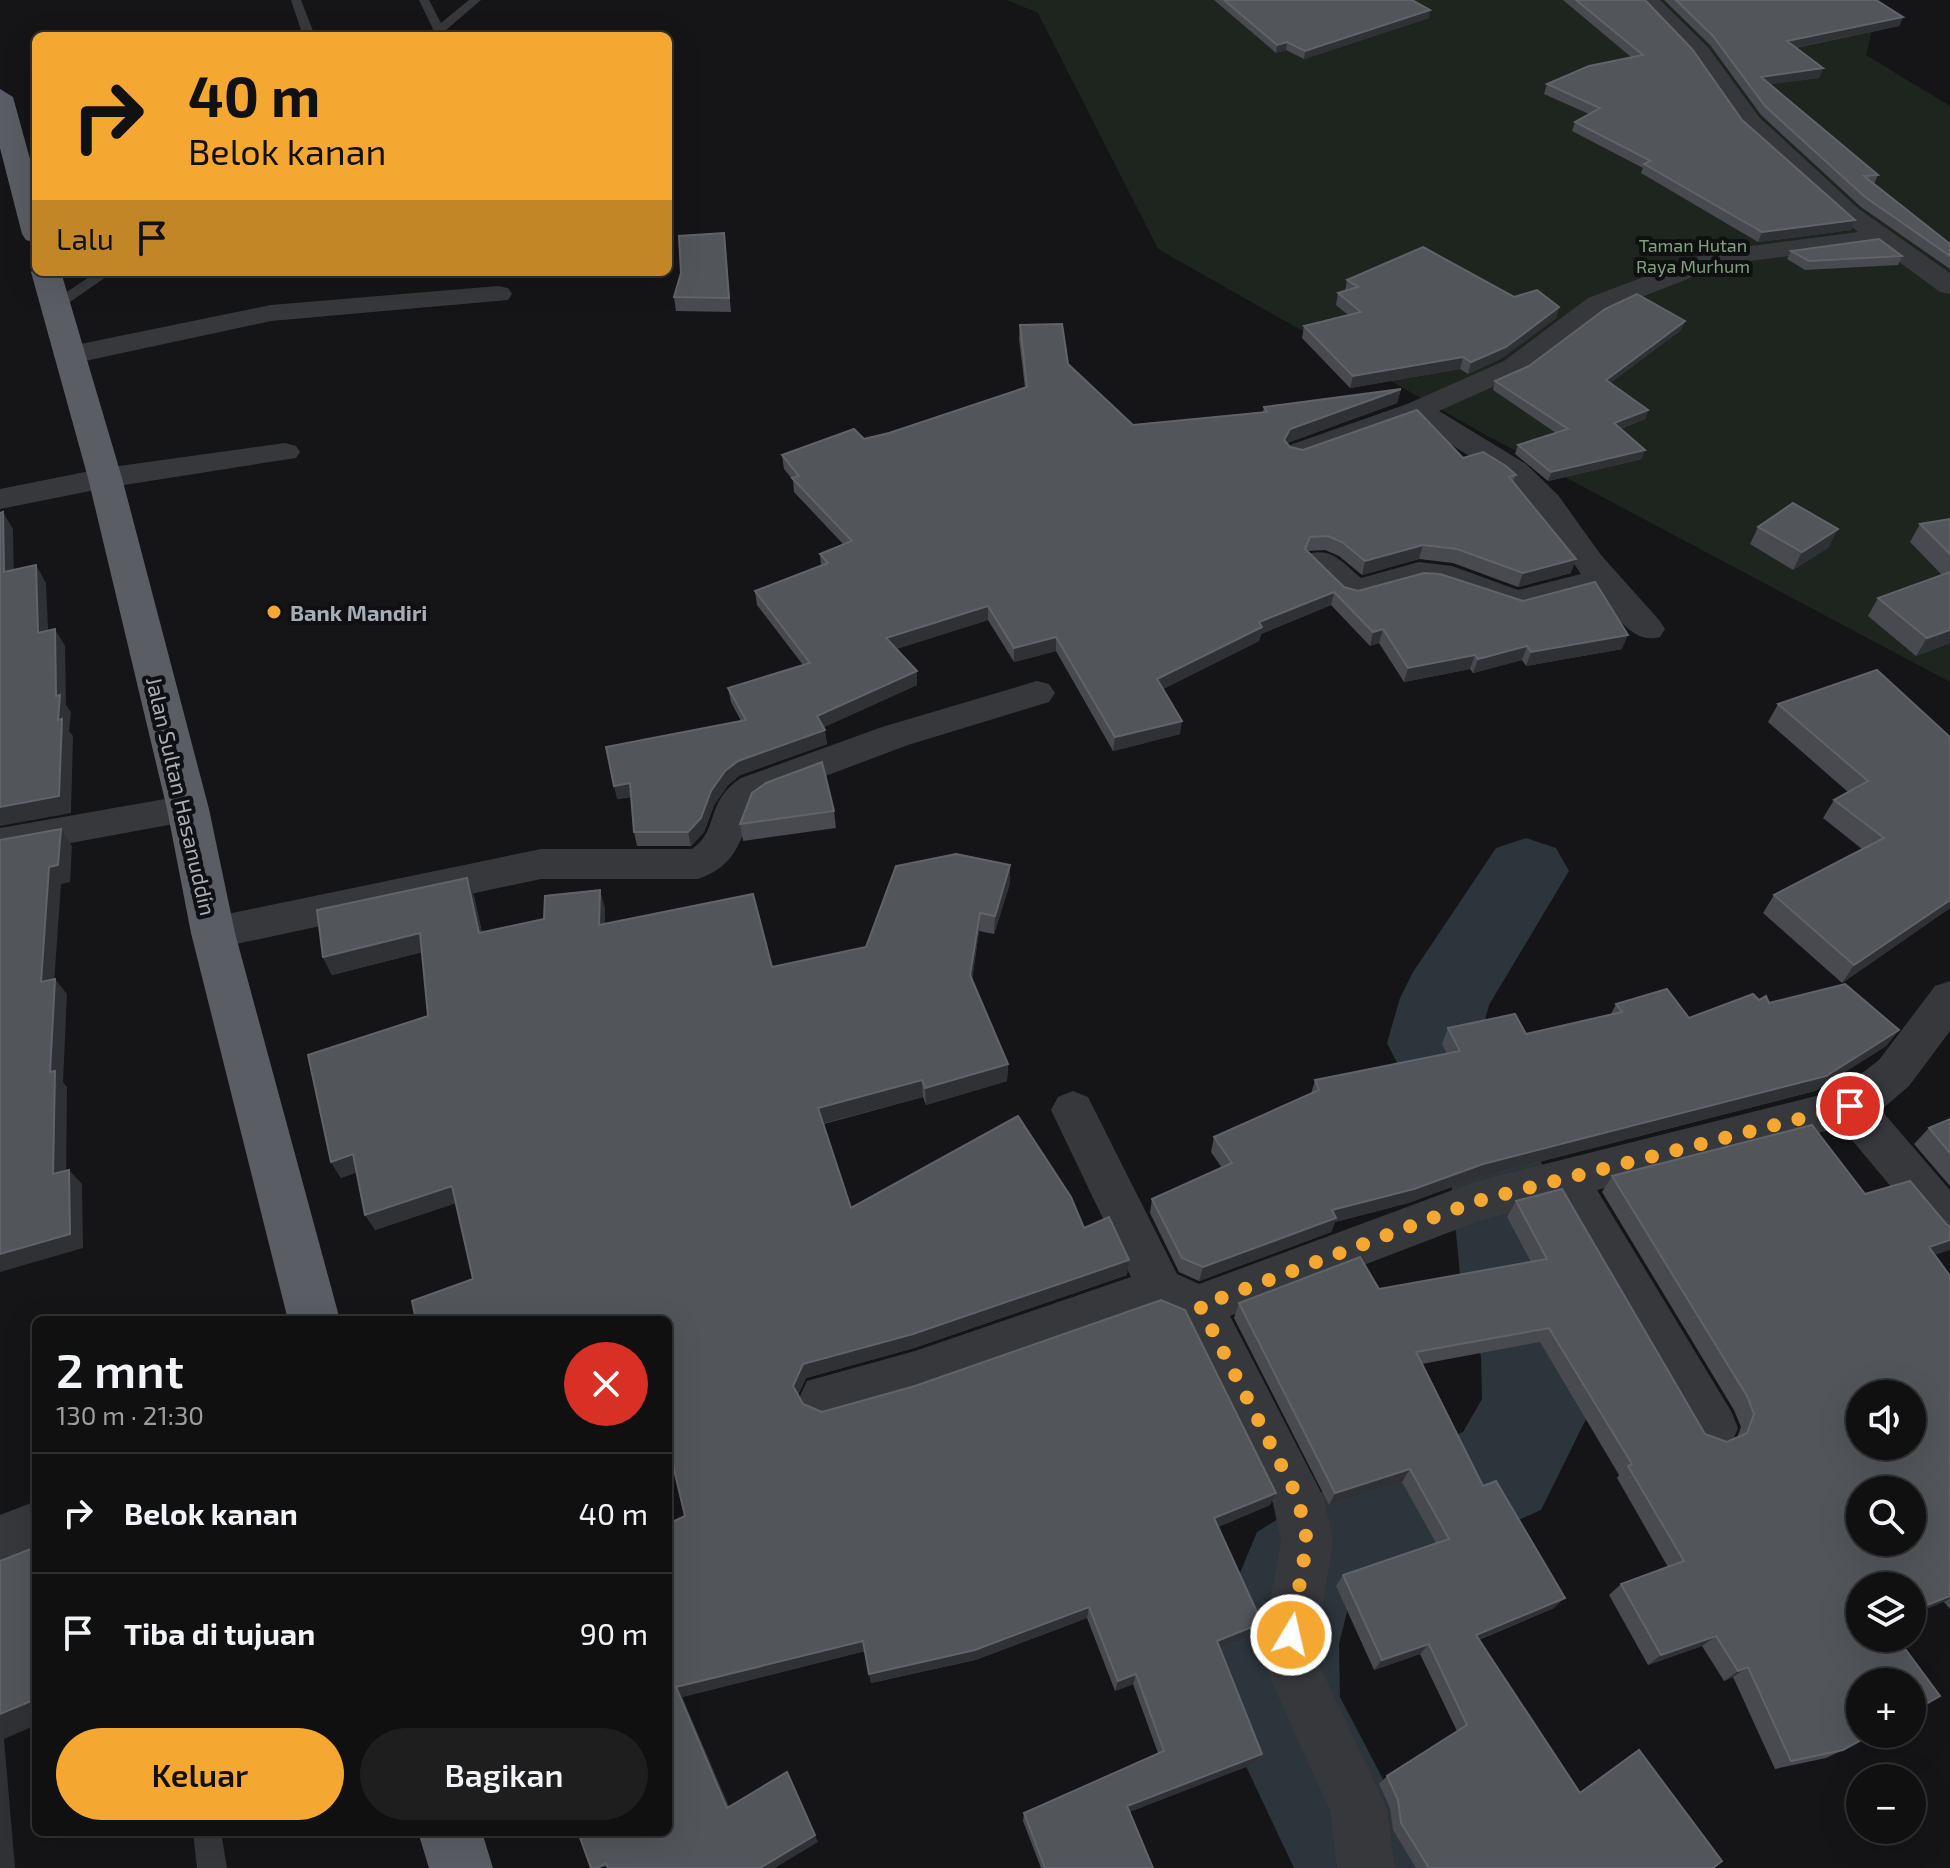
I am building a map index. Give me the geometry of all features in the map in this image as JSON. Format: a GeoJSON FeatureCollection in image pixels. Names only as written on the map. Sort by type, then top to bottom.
{"type":"FeatureCollection","features":[{"type":"Feature","properties":{"kind":"highway"},"geometry":{"type":"LineString","coordinates":[[0,97],[32,219]]}},
{"type":"Feature","properties":{"kind":"highway","name":"Jalan Sultan Hasanuddin"},"geometry":{"type":"LineString","coordinates":[[47,276],[105,478],[188,809],[213,933],[313,1316]]}},
{"type":"Feature","properties":{"kind":"highway"},"geometry":{"type":"LineString","coordinates":[[451,1836],[461,1868]]}},
{"type":"Feature","properties":{"kind":"street"},"geometry":{"type":"LineString","coordinates":[[1648,0],[1700,52],[1730,99],[1750,122],[1878,237],[1950,286]]}},
{"type":"Feature","properties":{"kind":"street"},"geometry":{"type":"LineString","coordinates":[[1299,452],[1418,410],[1514,367],[1598,304],[1721,257],[1878,237]]}},
{"type":"Feature","properties":{"kind":"street"},"geometry":{"type":"LineString","coordinates":[[71,355],[271,313],[498,294]]}},
{"type":"Feature","properties":{"kind":"street"},"geometry":{"type":"LineString","coordinates":[[1418,410],[1452,435],[1515,471],[1547,502],[1603,579],[1648,629]]}},
{"type":"Feature","properties":{"kind":"street"},"geometry":{"type":"LineString","coordinates":[[0,499],[105,478],[285,452]]}},
{"type":"Feature","properties":{"kind":"street"},"geometry":{"type":"LineString","coordinates":[[1320,561],[1349,588],[1359,591],[1419,573],[1440,574],[1517,601],[1603,579]]}},
{"type":"Feature","properties":{"kind":"street"},"geometry":{"type":"LineString","coordinates":[[213,933],[541,864],[698,864],[712,857],[725,842],[737,799],[754,788],[895,736],[1037,693]]}},
{"type":"Feature","properties":{"kind":"street"},"geometry":{"type":"LineString","coordinates":[[0,842],[188,809]]}},
{"type":"Feature","properties":{"kind":"street"},"geometry":{"type":"LineString","coordinates":[[824,1398],[1180,1298],[1496,1196],[1850,1106],[1869,1097],[1899,1070],[1950,998]]}},
{"type":"Feature","properties":{"kind":"street"},"geometry":{"type":"LineString","coordinates":[[1850,1106],[1950,1223]]}},
{"type":"Feature","properties":{"kind":"street"},"geometry":{"type":"LineString","coordinates":[[1073,1110],[1298,1498],[1307,1541],[1291,1635],[1292,1667],[1358,1809],[1366,1868]]}},
{"type":"Feature","properties":{"kind":"street"},"geometry":{"type":"LineString","coordinates":[[1566,1180],[1713,1428]]}},
{"type":"Feature","properties":{"kind":"street"},"geometry":{"type":"LineString","coordinates":[[0,1541],[32,1529]]}},
{"type":"Feature","properties":{"kind":"lane"},"geometry":{"type":"LineString","coordinates":[[296,0],[308,32]]}},
{"type":"Feature","properties":{"kind":"lane"},"geometry":{"type":"LineString","coordinates":[[424,0],[435,32]]}},
{"type":"Feature","properties":{"kind":"lane"},"geometry":{"type":"LineString","coordinates":[[438,32],[476,0]]}},
{"type":"Feature","properties":{"kind":"lane"},"geometry":{"type":"LineString","coordinates":[[55,306],[100,276]]}},
{"type":"Feature","properties":{"kind":"lane"},"geometry":{"type":"LineString","coordinates":[[208,1836],[212,1868]]}},
{"type":"Feature","properties":{"kind":"green space","name":"Taman Hutan Raya Murhum"},"geometry":{"type":"Polygon","coordinates":[[[1007,0],[1880,0],[1866,55],[1950,106],[1950,682],[1484,434],[1158,249],[1038,13],[1007,0]]]}},
{"type":"Feature","properties":{"kind":"building"},"geometry":{"type":"Polygon","coordinates":[[[1224,0],[1412,0],[1430,10],[1305,51],[1287,42],[1277,45],[1224,0]]]}},
{"type":"Feature","properties":{"kind":"building"},"geometry":{"type":"Polygon","coordinates":[[[1576,0],[1645,0],[1692,49],[1742,120],[1855,220],[1762,232],[1644,164],[1651,161],[1575,122],[1600,108],[1547,84],[1589,66],[1643,55],[1576,0]]]}},
{"type":"Feature","properties":{"kind":"building"},"geometry":{"type":"Polygon","coordinates":[[[1676,0],[1876,0],[1903,17],[1787,41],[1823,68],[1761,77],[1878,175],[1864,176],[1950,244],[1950,256],[1865,197],[1765,106],[1713,36],[1676,0]]]}},
{"type":"Feature","properties":{"kind":"building"},"geometry":{"type":"Polygon","coordinates":[[[724,233],[729,298],[674,297],[681,273],[679,236],[724,233]]]}},
{"type":"Feature","properties":{"kind":"building"},"geometry":{"type":"Polygon","coordinates":[[[1879,239],[1902,256],[1809,261],[1791,251],[1879,239]]]}},
{"type":"Feature","properties":{"kind":"building"},"geometry":{"type":"Polygon","coordinates":[[[1423,247],[1514,297],[1537,290],[1559,307],[1506,347],[1471,362],[1463,357],[1353,376],[1304,326],[1361,312],[1338,293],[1358,287],[1347,280],[1423,247]]]}},
{"type":"Feature","properties":{"kind":"building"},"geometry":{"type":"Polygon","coordinates":[[[1637,294],[1685,321],[1606,380],[1648,410],[1614,423],[1645,450],[1551,472],[1518,445],[1568,429],[1495,381],[1529,366],[1605,309],[1637,294]]]}},
{"type":"Feature","properties":{"kind":"building"},"geometry":{"type":"Polygon","coordinates":[[[1062,324],[1068,364],[1133,425],[1267,412],[1264,407],[1401,389],[1290,429],[1284,440],[1290,447],[1303,450],[1417,410],[1463,458],[1483,452],[1516,475],[1509,477],[1576,559],[1523,573],[1457,549],[1423,545],[1365,561],[1342,542],[1328,536],[1310,537],[1305,549],[1344,587],[1358,591],[1424,573],[1440,574],[1523,601],[1595,582],[1628,635],[1531,652],[1527,646],[1478,659],[1475,655],[1408,668],[1383,629],[1373,632],[1334,592],[1259,622],[1262,627],[1157,679],[1182,721],[1115,737],[1056,637],[1014,648],[988,606],[886,638],[917,671],[817,716],[825,730],[738,761],[725,771],[711,791],[701,818],[688,832],[634,832],[630,783],[614,786],[606,747],[746,720],[728,688],[810,663],[755,591],[828,563],[820,554],[852,541],[792,478],[799,476],[782,455],[854,429],[864,439],[889,433],[1027,387],[1020,325],[1062,324]]]}},
{"type":"Feature","properties":{"kind":"building"},"geometry":{"type":"Polygon","coordinates":[[[1793,503],[1838,529],[1802,552],[1758,527],[1793,503]]]}},
{"type":"Feature","properties":{"kind":"building"},"geometry":{"type":"Polygon","coordinates":[[[3,512],[4,572],[36,565],[38,633],[55,629],[56,696],[60,695],[58,720],[62,719],[59,796],[0,807],[0,513],[3,512]]]}},
{"type":"Feature","properties":{"kind":"building"},"geometry":{"type":"Polygon","coordinates":[[[1950,519],[1950,554],[1920,524],[1950,519]]]}},
{"type":"Feature","properties":{"kind":"building"},"geometry":{"type":"Polygon","coordinates":[[[1950,572],[1950,630],[1927,638],[1878,598],[1950,572]]]}},
{"type":"Feature","properties":{"kind":"building"},"geometry":{"type":"Polygon","coordinates":[[[1877,670],[1950,737],[1950,900],[1854,965],[1774,895],[1884,838],[1834,800],[1868,781],[1778,704],[1877,670]]]}},
{"type":"Feature","properties":{"kind":"building"},"geometry":{"type":"Polygon","coordinates":[[[822,762],[834,811],[740,824],[752,793],[766,783],[822,762]]]}},
{"type":"Feature","properties":{"kind":"building"},"geometry":{"type":"Polygon","coordinates":[[[61,829],[58,865],[49,867],[41,982],[55,979],[50,1072],[55,1071],[53,1174],[69,1170],[70,1234],[0,1254],[0,840],[61,829]]]}},
{"type":"Feature","properties":{"kind":"building"},"geometry":{"type":"Polygon","coordinates":[[[956,854],[1010,865],[995,916],[980,913],[970,975],[1008,1064],[925,1088],[922,1080],[818,1108],[851,1208],[1018,1116],[1071,1197],[1084,1228],[1109,1217],[1129,1260],[913,1334],[803,1364],[793,1386],[803,1404],[822,1412],[915,1386],[1161,1300],[1185,1310],[1276,1493],[1214,1518],[1262,1623],[1217,1641],[1262,1754],[1127,1806],[1153,1868],[1045,1868],[1024,1813],[1164,1751],[1136,1674],[1118,1681],[1089,1607],[975,1650],[869,1674],[863,1641],[676,1687],[727,1808],[787,1772],[815,1835],[760,1868],[608,1868],[606,1863],[591,1868],[579,1836],[672,1836],[672,1522],[685,1516],[672,1461],[672,1316],[415,1316],[412,1301],[473,1279],[452,1186],[365,1215],[353,1154],[331,1162],[308,1055],[428,1016],[420,933],[323,957],[317,910],[467,878],[479,933],[544,919],[545,896],[600,890],[599,925],[753,894],[772,967],[866,947],[896,866],[956,854]]]}},
{"type":"Feature","properties":{"kind":"building"},"geometry":{"type":"Polygon","coordinates":[[[1845,984],[1899,1030],[1826,1076],[1483,1164],[1414,1189],[1332,1210],[1336,1218],[1203,1267],[1182,1258],[1152,1199],[1232,1163],[1214,1137],[1319,1090],[1315,1080],[1460,1051],[1448,1028],[1515,1014],[1526,1034],[1622,1012],[1616,1004],[1667,989],[1689,1018],[1753,994],[1759,1000],[1766,996],[1769,1003],[1845,984]]]}},
{"type":"Feature","properties":{"kind":"building"},"geometry":{"type":"Polygon","coordinates":[[[1950,1119],[1950,1153],[1929,1128],[1950,1119]]]}},
{"type":"Feature","properties":{"kind":"building"},"geometry":{"type":"Polygon","coordinates":[[[1812,1125],[1865,1194],[1910,1181],[1950,1226],[1950,1240],[1929,1247],[1950,1276],[1950,1596],[1926,1605],[1926,1572],[1846,1572],[1846,1652],[1907,1652],[1919,1668],[1846,1668],[1847,1748],[1791,1761],[1748,1667],[1738,1671],[1716,1636],[1661,1655],[1621,1584],[1684,1561],[1628,1466],[1632,1464],[1549,1328],[1416,1352],[1483,1486],[1496,1481],[1565,1598],[1476,1635],[1580,1793],[1639,1750],[1722,1861],[1713,1868],[1429,1868],[1401,1823],[1398,1800],[1387,1776],[1467,1725],[1429,1644],[1382,1660],[1343,1575],[1449,1539],[1410,1469],[1335,1493],[1239,1303],[1360,1257],[1379,1289],[1547,1259],[1516,1201],[1562,1189],[1705,1434],[1727,1442],[1747,1433],[1754,1414],[1747,1396],[1612,1176],[1812,1125]]]}},
{"type":"Feature","properties":{"kind":"building"},"geometry":{"type":"Polygon","coordinates":[[[32,1549],[32,1701],[0,1714],[0,1561],[32,1549]]]}},
{"type":"Feature","properties":{"kind":"building"},"geometry":{"type":"Polygon","coordinates":[[[1926,1677],[1940,1696],[1926,1704],[1926,1677]]]}},
{"type":"Feature","properties":{"kind":"waterway"},"geometry":{"type":"LineString","coordinates":[[1361,1868],[1279,1707],[1280,1644],[1298,1573],[1368,1528],[1410,1513],[1502,1471],[1537,1409],[1534,1357],[1511,1275],[1500,1180],[1478,1125],[1433,1043],[1445,998],[1526,871]]}},
{"type":"Feature","properties":{"kind":"place","name":"Bank Mandiri"},"geometry":{"type":"Point","coordinates":[274,612]}},
{"type":"Feature","properties":{"kind":"route"},"geometry":{"type":"LineString","coordinates":[[1291,1635],[1307,1541],[1298,1498],[1200,1306],[1477,1201],[1850,1106]]}}]}
